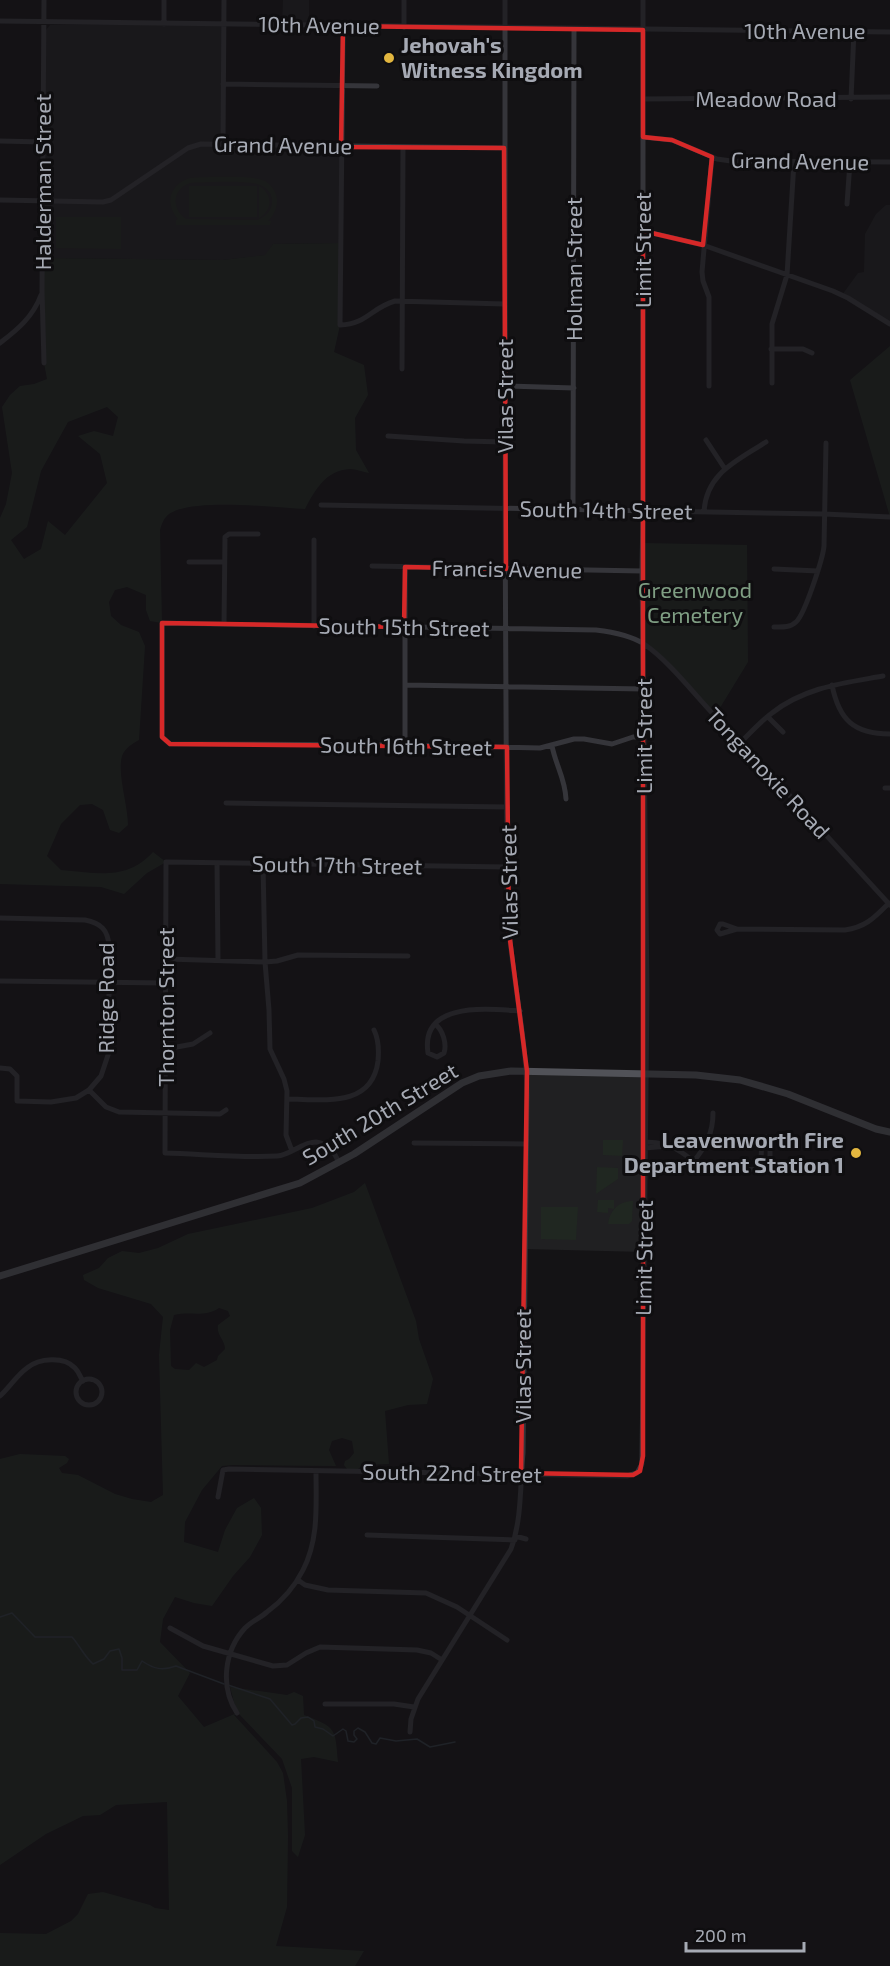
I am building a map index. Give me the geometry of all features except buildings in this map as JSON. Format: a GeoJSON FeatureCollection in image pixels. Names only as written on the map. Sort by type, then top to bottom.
{"type":"FeatureCollection","features":[{"type":"Feature","properties":{"kind":"main road","name":"South 20th Street"},"geometry":{"type":"LineString","coordinates":[[0,1276],[300,1183],[339,1163],[462,1083],[495,1072],[714,1076],[756,1084],[788,1094],[876,1129],[890,1132]]}},
{"type":"Feature","properties":{"kind":"street","name":"Halderman Street"},"geometry":{"type":"LineString","coordinates":[[44,0],[42,291],[44,363]]}},
{"type":"Feature","properties":{"kind":"street"},"geometry":{"type":"LineString","coordinates":[[164,0],[164,24]]}},
{"type":"Feature","properties":{"kind":"street"},"geometry":{"type":"LineString","coordinates":[[223,145],[224,0]]}},
{"type":"Feature","properties":{"kind":"street"},"geometry":{"type":"LineString","coordinates":[[404,0],[404,27]]}},
{"type":"Feature","properties":{"kind":"street","name":"Vilas Street"},"geometry":{"type":"LineString","coordinates":[[410,1732],[414,1707],[431,1676],[507,1558],[515,1538],[520,1502],[527,1071],[512,961],[507,867],[505,0]]}},
{"type":"Feature","properties":{"kind":"street","name":"Limit Street"},"geometry":{"type":"LineString","coordinates":[[640,1471],[643,1456],[647,991],[642,571],[643,0]]}},
{"type":"Feature","properties":{"kind":"street","name":"10th Avenue"},"geometry":{"type":"LineString","coordinates":[[0,21],[890,32]]}},
{"type":"Feature","properties":{"kind":"street"},"geometry":{"type":"LineString","coordinates":[[343,26],[340,325],[351,325],[361,321],[384,304],[402,302],[505,304]]}},
{"type":"Feature","properties":{"kind":"street","name":"Holman Street"},"geometry":{"type":"LineString","coordinates":[[573,509],[574,29]]}},
{"type":"Feature","properties":{"kind":"street"},"geometry":{"type":"LineString","coordinates":[[851,99],[854,31]]}},
{"type":"Feature","properties":{"kind":"street"},"geometry":{"type":"LineString","coordinates":[[223,84],[377,86]]}},
{"type":"Feature","properties":{"kind":"street","name":"Meadow Road"},"geometry":{"type":"LineString","coordinates":[[643,99],[890,97]]}},
{"type":"Feature","properties":{"kind":"street","name":"Grand Avenue"},"geometry":{"type":"LineString","coordinates":[[643,137],[672,140],[712,157],[731,161],[890,162]]}},
{"type":"Feature","properties":{"kind":"street"},"geometry":{"type":"LineString","coordinates":[[0,141],[44,142]]}},
{"type":"Feature","properties":{"kind":"street","name":"Grand Avenue"},"geometry":{"type":"LineString","coordinates":[[0,200],[103,202],[111,200],[188,148],[201,144],[504,148]]}},
{"type":"Feature","properties":{"kind":"street"},"geometry":{"type":"LineString","coordinates":[[402,369],[403,147]]}},
{"type":"Feature","properties":{"kind":"street"},"geometry":{"type":"LineString","coordinates":[[710,386],[709,297],[703,281],[703,245],[712,157]]}},
{"type":"Feature","properties":{"kind":"street"},"geometry":{"type":"LineString","coordinates":[[772,382],[773,318],[787,275],[794,162]]}},
{"type":"Feature","properties":{"kind":"street"},"geometry":{"type":"LineString","coordinates":[[847,204],[850,162]]}},
{"type":"Feature","properties":{"kind":"street"},"geometry":{"type":"LineString","coordinates":[[644,231],[703,245],[848,298],[890,324]]}},
{"type":"Feature","properties":{"kind":"street"},"geometry":{"type":"LineString","coordinates":[[0,344],[31,316],[42,291]]}},
{"type":"Feature","properties":{"kind":"street"},"geometry":{"type":"LineString","coordinates":[[31,316],[43,322]]}},
{"type":"Feature","properties":{"kind":"street"},"geometry":{"type":"LineString","coordinates":[[771,349],[803,348],[812,353]]}},
{"type":"Feature","properties":{"kind":"street"},"geometry":{"type":"LineString","coordinates":[[505,386],[574,388]]}},
{"type":"Feature","properties":{"kind":"street"},"geometry":{"type":"LineString","coordinates":[[388,436],[505,442]]}},
{"type":"Feature","properties":{"kind":"street"},"geometry":{"type":"LineString","coordinates":[[706,440],[725,469]]}},
{"type":"Feature","properties":{"kind":"street"},"geometry":{"type":"LineString","coordinates":[[704,512],[712,482],[725,469],[766,442]]}},
{"type":"Feature","properties":{"kind":"street"},"geometry":{"type":"LineString","coordinates":[[774,627],[789,626],[799,619],[823,554],[826,443]]}},
{"type":"Feature","properties":{"kind":"street","name":"South 14th Street"},"geometry":{"type":"LineString","coordinates":[[321,505],[505,507],[890,517]]}},
{"type":"Feature","properties":{"kind":"street"},"geometry":{"type":"LineString","coordinates":[[224,624],[225,537],[229,534],[258,534]]}},
{"type":"Feature","properties":{"kind":"street"},"geometry":{"type":"LineString","coordinates":[[314,540],[315,626]]}},
{"type":"Feature","properties":{"kind":"street"},"geometry":{"type":"LineString","coordinates":[[189,562],[224,562]]}},
{"type":"Feature","properties":{"kind":"street","name":"Francis Avenue"},"geometry":{"type":"LineString","coordinates":[[372,566],[642,571]]}},
{"type":"Feature","properties":{"kind":"street"},"geometry":{"type":"LineString","coordinates":[[405,567],[405,745]]}},
{"type":"Feature","properties":{"kind":"street"},"geometry":{"type":"LineString","coordinates":[[774,569],[818,570]]}},
{"type":"Feature","properties":{"kind":"street","name":"South 15th Street"},"geometry":{"type":"LineString","coordinates":[[166,743],[162,737],[162,623],[613,632],[643,644]]}},
{"type":"Feature","properties":{"kind":"street","name":"Tonganoxie Road"},"geometry":{"type":"LineString","coordinates":[[643,644],[664,662],[741,742],[889,904]]}},
{"type":"Feature","properties":{"kind":"street"},"geometry":{"type":"LineString","coordinates":[[741,742],[768,717],[801,695],[832,685],[883,676]]}},
{"type":"Feature","properties":{"kind":"street"},"geometry":{"type":"LineString","coordinates":[[405,685],[644,689]]}},
{"type":"Feature","properties":{"kind":"street"},"geometry":{"type":"LineString","coordinates":[[832,685],[838,707],[848,722],[869,733],[890,734]]}},
{"type":"Feature","properties":{"kind":"street"},"geometry":{"type":"LineString","coordinates":[[768,717],[783,732]]}},
{"type":"Feature","properties":{"kind":"street","name":"South 16th Street"},"geometry":{"type":"LineString","coordinates":[[166,743],[540,748],[574,739],[612,744],[633,737],[644,737]]}},
{"type":"Feature","properties":{"kind":"street"},"geometry":{"type":"LineString","coordinates":[[552,746],[556,764],[566,785],[566,799]]}},
{"type":"Feature","properties":{"kind":"street"},"geometry":{"type":"LineString","coordinates":[[226,803],[507,807]]}},
{"type":"Feature","properties":{"kind":"street","name":"South 17th Street"},"geometry":{"type":"LineString","coordinates":[[166,862],[507,867]]}},
{"type":"Feature","properties":{"kind":"street","name":"Thornton Street"},"geometry":{"type":"LineString","coordinates":[[166,862],[165,1153],[280,1156],[292,1151]]}},
{"type":"Feature","properties":{"kind":"street"},"geometry":{"type":"LineString","coordinates":[[216,863],[218,960]]}},
{"type":"Feature","properties":{"kind":"street"},"geometry":{"type":"LineString","coordinates":[[263,864],[264,962],[270,1049],[284,1079],[287,1099],[286,1135],[292,1151],[316,1142],[332,1149],[339,1163]]}},
{"type":"Feature","properties":{"kind":"street"},"geometry":{"type":"LineString","coordinates":[[736,929],[845,930],[859,928],[889,904]]}},
{"type":"Feature","properties":{"kind":"street","name":"Ridge Road"},"geometry":{"type":"LineString","coordinates":[[0,918],[85,920],[103,927],[108,936],[110,983],[108,1061],[101,1076],[89,1090]]}},
{"type":"Feature","properties":{"kind":"street"},"geometry":{"type":"LineString","coordinates":[[167,959],[264,962],[277,961],[298,954],[408,956]]}},
{"type":"Feature","properties":{"kind":"street"},"geometry":{"type":"LineString","coordinates":[[0,981],[167,983]]}},
{"type":"Feature","properties":{"kind":"street"},"geometry":{"type":"LineString","coordinates":[[435,1024],[444,1039],[446,1050],[437,1057],[428,1053],[429,1031],[435,1024],[456,1012],[465,1010],[520,1011]]}},
{"type":"Feature","properties":{"kind":"street"},"geometry":{"type":"LineString","coordinates":[[287,1099],[339,1099],[360,1092],[376,1072],[378,1038],[374,1030]]}},
{"type":"Feature","properties":{"kind":"street"},"geometry":{"type":"LineString","coordinates":[[166,1049],[193,1044],[210,1033]]}},
{"type":"Feature","properties":{"kind":"street"},"geometry":{"type":"LineString","coordinates":[[3,1068],[10,1069],[17,1076],[17,1101],[66,1101],[89,1090],[106,1107],[120,1112],[220,1114],[226,1110]]}},
{"type":"Feature","properties":{"kind":"street"},"geometry":{"type":"LineString","coordinates":[[694,1161],[710,1137],[713,1113]]}},
{"type":"Feature","properties":{"kind":"street"},"geometry":{"type":"LineString","coordinates":[[645,1145],[669,1146],[678,1149],[705,1169],[721,1172],[756,1169],[764,1171],[770,1168],[770,1139],[766,1137],[762,1139],[760,1159],[756,1169]]}},
{"type":"Feature","properties":{"kind":"street"},"geometry":{"type":"LineString","coordinates":[[414,1143],[526,1144]]}},
{"type":"Feature","properties":{"kind":"street"},"geometry":{"type":"LineString","coordinates":[[0,1396],[27,1367],[45,1361],[53,1360],[69,1364],[77,1369],[82,1381]]}},
{"type":"Feature","properties":{"kind":"street"},"geometry":{"type":"LineString","coordinates":[[92,1380],[101,1387],[100,1399],[94,1404],[87,1405],[78,1399],[77,1388],[82,1381],[92,1380]]}},
{"type":"Feature","properties":{"kind":"street","name":"South 22nd Street"},"geometry":{"type":"LineString","coordinates":[[218,1497],[223,1470],[229,1469],[627,1476],[640,1471]]}},
{"type":"Feature","properties":{"kind":"street"},"geometry":{"type":"LineString","coordinates":[[237,1713],[231,1703],[226,1684],[230,1654],[245,1628],[279,1602],[297,1580],[308,1559],[315,1536],[316,1471]]}},
{"type":"Feature","properties":{"kind":"street"},"geometry":{"type":"LineString","coordinates":[[367,1536],[526,1539]]}},
{"type":"Feature","properties":{"kind":"street"},"geometry":{"type":"LineString","coordinates":[[297,1580],[305,1585],[328,1590],[426,1593],[456,1607],[507,1640]]}},
{"type":"Feature","properties":{"kind":"street"},"geometry":{"type":"LineString","coordinates":[[170,1628],[203,1646],[273,1666],[288,1665],[320,1647],[417,1650],[431,1653],[442,1660]]}},
{"type":"Feature","properties":{"kind":"street"},"geometry":{"type":"LineString","coordinates":[[325,1704],[394,1704],[414,1707]]}},
{"type":"Feature","properties":{"kind":"highlighted area"},"geometry":{"type":"Polygon","coordinates":[[[343,26],[643,30],[643,137],[672,140],[712,157],[703,245],[643,231],[643,1456],[640,1471],[633,1475],[521,1473],[527,1071],[509,932],[507,747],[170,744],[162,737],[162,623],[404,627],[405,567],[506,569],[504,148],[341,147],[343,26]]]}},
{"type":"Feature","properties":{"kind":"shaded area"},"geometry":{"type":"Polygon","coordinates":[[[283,0],[309,0],[309,25],[282,25],[283,0]]]}},
{"type":"Feature","properties":{"kind":"shaded area"},"geometry":{"type":"Polygon","coordinates":[[[224,24],[223,144],[341,147],[341,243],[273,244],[266,255],[223,260],[43,258],[46,30],[50,25],[224,24]]]}},
{"type":"Feature","properties":{"kind":"shaded area"},"geometry":{"type":"Polygon","coordinates":[[[886,205],[890,205],[890,324],[842,295],[858,273],[864,272],[865,234],[876,214],[886,205]]]}},
{"type":"Feature","properties":{"kind":"shaded area"},"geometry":{"type":"Polygon","coordinates":[[[527,1071],[646,1074],[644,1252],[524,1249],[527,1071]]]}},
{"type":"Feature","properties":{"kind":"green space"},"geometry":{"type":"Polygon","coordinates":[[[229,177],[265,181],[273,189],[277,200],[275,211],[268,221],[271,221],[270,225],[176,225],[178,219],[170,201],[174,189],[190,178],[229,177]],[[190,183],[180,190],[176,200],[178,210],[186,219],[257,220],[267,214],[271,206],[272,200],[269,192],[255,183],[190,183]]]}},
{"type":"Feature","properties":{"kind":"green space"},"geometry":{"type":"Polygon","coordinates":[[[189,186],[257,186],[257,217],[189,217],[189,186]]]}},
{"type":"Feature","properties":{"kind":"green space"},"geometry":{"type":"Polygon","coordinates":[[[259,186],[267,193],[270,202],[267,211],[259,218],[259,186]]]}},
{"type":"Feature","properties":{"kind":"green space"},"geometry":{"type":"Polygon","coordinates":[[[56,217],[121,217],[121,249],[56,248],[56,217]]]}},
{"type":"Feature","properties":{"kind":"green space"},"geometry":{"type":"Polygon","coordinates":[[[341,243],[340,325],[334,352],[364,365],[368,395],[355,418],[356,450],[369,473],[350,469],[334,473],[317,488],[305,509],[210,505],[176,511],[166,517],[160,530],[162,623],[150,621],[146,610],[146,595],[127,587],[115,590],[109,602],[111,616],[121,625],[139,632],[145,646],[139,740],[125,751],[121,763],[128,825],[119,833],[110,830],[103,810],[92,804],[80,805],[61,824],[47,856],[61,870],[99,873],[122,871],[133,867],[153,852],[166,862],[147,873],[124,894],[101,887],[0,884],[0,518],[6,504],[12,473],[2,407],[20,386],[47,379],[44,363],[43,258],[223,260],[265,255],[273,244],[341,243]],[[107,407],[68,422],[41,471],[27,527],[11,540],[24,559],[41,549],[48,521],[65,535],[107,483],[100,454],[78,436],[94,431],[113,436],[118,417],[107,407]]]}},
{"type":"Feature","properties":{"kind":"green space"},"geometry":{"type":"Polygon","coordinates":[[[890,346],[890,517],[850,380],[890,346]]]}},
{"type":"Feature","properties":{"kind":"green space","name":"Greenwood Cemetery"},"geometry":{"type":"Polygon","coordinates":[[[642,543],[747,545],[748,662],[715,716],[664,661],[643,643],[642,543]]]}},
{"type":"Feature","properties":{"kind":"green space"},"geometry":{"type":"Polygon","coordinates":[[[603,1140],[623,1140],[622,1156],[603,1155],[603,1140]]]}},
{"type":"Feature","properties":{"kind":"green space"},"geometry":{"type":"Polygon","coordinates":[[[597,1167],[618,1168],[618,1179],[596,1194],[597,1167]]]}},
{"type":"Feature","properties":{"kind":"green space"},"geometry":{"type":"Polygon","coordinates":[[[365,1183],[416,1321],[419,1339],[433,1379],[427,1404],[408,1405],[385,1411],[389,1464],[363,1465],[358,1469],[347,1469],[344,1465],[345,1461],[354,1453],[352,1441],[342,1438],[332,1441],[329,1450],[336,1466],[222,1466],[202,1490],[185,1522],[184,1542],[218,1552],[225,1530],[237,1508],[254,1498],[261,1508],[262,1535],[250,1557],[212,1606],[175,1597],[163,1619],[160,1642],[190,1673],[178,1696],[204,1727],[237,1713],[230,1687],[287,1695],[294,1692],[303,1696],[304,1715],[323,1723],[332,1731],[335,1736],[338,1762],[314,1757],[301,1759],[305,1835],[298,1857],[292,1851],[292,1788],[282,1759],[238,1713],[234,1715],[277,1762],[283,1773],[287,1801],[287,1907],[276,1946],[364,1951],[355,1966],[0,1966],[0,1933],[46,1934],[71,1921],[78,1914],[88,1894],[103,1892],[169,1910],[167,1802],[116,1805],[100,1815],[83,1816],[46,1834],[0,1865],[0,1459],[20,1454],[65,1456],[69,1459],[59,1468],[62,1473],[78,1475],[115,1494],[132,1499],[151,1502],[163,1495],[159,1355],[163,1317],[151,1304],[98,1288],[84,1280],[83,1275],[99,1268],[108,1258],[122,1251],[139,1253],[158,1248],[188,1234],[312,1208],[354,1192],[365,1183]],[[219,1308],[203,1314],[174,1315],[170,1330],[171,1366],[175,1369],[189,1370],[196,1363],[204,1367],[217,1360],[225,1349],[218,1332],[218,1325],[230,1316],[228,1311],[219,1308]]]}},
{"type":"Feature","properties":{"kind":"green space"},"geometry":{"type":"Polygon","coordinates":[[[598,1200],[614,1200],[614,1209],[608,1208],[608,1213],[597,1212],[598,1200]]]}},
{"type":"Feature","properties":{"kind":"green space"},"geometry":{"type":"Polygon","coordinates":[[[633,1201],[632,1221],[629,1224],[608,1224],[616,1207],[633,1201]]]}},
{"type":"Feature","properties":{"kind":"green space"},"geometry":{"type":"Polygon","coordinates":[[[541,1207],[578,1207],[576,1240],[541,1239],[541,1207]]]}},
{"type":"Feature","properties":{"kind":"waterway"},"geometry":{"type":"LineString","coordinates":[[0,1617],[12,1613],[35,1637],[72,1637],[93,1664],[104,1659],[110,1651],[119,1649],[122,1670],[137,1670],[142,1661],[158,1668],[176,1666],[224,1684]]}},
{"type":"Feature","properties":{"kind":"waterway"},"geometry":{"type":"LineString","coordinates":[[228,1685],[270,1699],[292,1725],[301,1718],[308,1717],[314,1721],[315,1727],[333,1736],[343,1729],[346,1731],[348,1741],[354,1742],[357,1739],[354,1731],[358,1728],[365,1732],[372,1743],[376,1744],[380,1738],[396,1741],[417,1739],[430,1747],[455,1742]]}},
{"type":"Feature","properties":{"kind":"place","name":"Jehovah's Witness Kingdom"},"geometry":{"type":"Point","coordinates":[389,58]}},
{"type":"Feature","properties":{"kind":"place","name":"Leavenworth Fire Department Station 1"},"geometry":{"type":"Point","coordinates":[856,1153]}}]}
